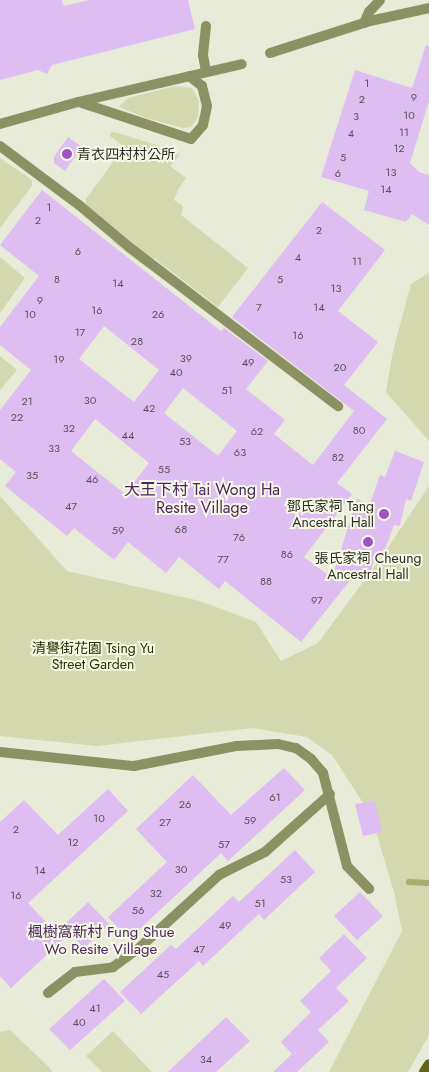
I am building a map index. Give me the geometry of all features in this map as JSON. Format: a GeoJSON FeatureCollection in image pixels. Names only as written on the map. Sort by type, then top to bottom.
{"type":"FeatureCollection","features":[{"type":"Feature","properties":{"kind":"main road"},"geometry":{"type":"LineString","coordinates":[[424,1072],[429,1064]]}},
{"type":"Feature","properties":{"kind":"street"},"geometry":{"type":"LineString","coordinates":[[364,23],[368,12],[380,0]]}},
{"type":"Feature","properties":{"kind":"street"},"geometry":{"type":"LineString","coordinates":[[270,52],[364,23],[429,8]]}},
{"type":"Feature","properties":{"kind":"street"},"geometry":{"type":"LineString","coordinates":[[206,26],[203,55],[206,72]]}},
{"type":"Feature","properties":{"kind":"street"},"geometry":{"type":"LineString","coordinates":[[0,124],[78,102],[242,64]]}},
{"type":"Feature","properties":{"kind":"street"},"geometry":{"type":"LineString","coordinates":[[78,102],[191,140],[203,125],[207,106],[202,86],[189,76]]}},
{"type":"Feature","properties":{"kind":"street"},"geometry":{"type":"LineString","coordinates":[[0,146],[79,205],[129,248],[338,406]]}},
{"type":"Feature","properties":{"kind":"street"},"geometry":{"type":"LineString","coordinates":[[0,752],[134,766],[237,746],[278,744],[296,748],[311,759],[323,773],[330,794],[347,866],[368,888]]}},
{"type":"Feature","properties":{"kind":"street"},"geometry":{"type":"LineString","coordinates":[[48,993],[76,972],[113,967],[138,949],[219,875],[265,852],[330,794]]}},
{"type":"Feature","properties":{"kind":"green space"},"geometry":{"type":"Polygon","coordinates":[[[175,86],[192,88],[199,101],[198,117],[191,127],[183,128],[146,118],[119,107],[128,98],[175,86]]]}},
{"type":"Feature","properties":{"kind":"green space"},"geometry":{"type":"Polygon","coordinates":[[[114,132],[170,149],[180,155],[170,166],[186,178],[174,200],[183,206],[181,215],[248,268],[218,307],[154,258],[147,268],[112,241],[121,234],[86,207],[86,199],[124,147],[110,136],[110,133],[114,132]]]}},
{"type":"Feature","properties":{"kind":"green space"},"geometry":{"type":"Polygon","coordinates":[[[0,158],[32,180],[32,186],[0,228],[0,158]]]}},
{"type":"Feature","properties":{"kind":"green space"},"geometry":{"type":"Polygon","coordinates":[[[0,257],[25,278],[0,313],[0,257]]]}},
{"type":"Feature","properties":{"kind":"green space"},"geometry":{"type":"Polygon","coordinates":[[[429,273],[429,441],[386,392],[393,351],[411,284],[429,273]]]}},
{"type":"Feature","properties":{"kind":"green space"},"geometry":{"type":"Polygon","coordinates":[[[0,356],[17,370],[0,390],[0,356]]]}},
{"type":"Feature","properties":{"kind":"green space","name":"清譽街花園 Tsing Yu Street Garden"},"geometry":{"type":"Polygon","coordinates":[[[429,486],[429,1035],[408,1072],[329,1072],[402,931],[394,892],[371,815],[332,755],[307,737],[252,728],[97,746],[0,736],[0,496],[67,571],[200,601],[256,622],[281,661],[318,643],[383,555],[429,486]]]}},
{"type":"Feature","properties":{"kind":"green space"},"geometry":{"type":"Polygon","coordinates":[[[10,1030],[52,1072],[0,1072],[0,1032],[10,1030]]]}},
{"type":"Feature","properties":{"kind":"green space"},"geometry":{"type":"Polygon","coordinates":[[[113,1031],[152,1072],[102,1072],[86,1056],[113,1031]]]}},
{"type":"Feature","properties":{"kind":"building"},"geometry":{"type":"Polygon","coordinates":[[[0,0],[62,0],[64,6],[89,0],[188,0],[195,29],[52,65],[47,74],[38,70],[0,80],[0,0]]]}},
{"type":"Feature","properties":{"kind":"building"},"geometry":{"type":"Polygon","coordinates":[[[426,45],[429,46],[429,101],[410,163],[419,172],[429,175],[429,225],[412,214],[406,222],[364,210],[369,191],[321,177],[355,70],[412,88],[426,45]]]}},
{"type":"Feature","properties":{"kind":"building","name":"青衣四村村公所"},"geometry":{"type":"Polygon","coordinates":[[[68,137],[82,147],[65,171],[54,163],[54,157],[68,137]]]}},
{"type":"Feature","properties":{"kind":"building"},"geometry":{"type":"Polygon","coordinates":[[[42,190],[221,331],[224,328],[268,361],[246,389],[285,420],[274,434],[313,465],[354,411],[232,317],[322,202],[385,250],[338,311],[378,342],[344,385],[387,419],[337,483],[352,494],[304,557],[332,578],[357,498],[369,507],[380,475],[385,477],[395,451],[424,462],[411,501],[406,499],[400,526],[394,525],[383,555],[376,552],[369,578],[355,574],[301,642],[225,581],[219,589],[179,557],[166,573],[128,542],[114,560],[74,528],[67,536],[5,486],[16,472],[0,459],[0,410],[31,370],[0,345],[0,327],[39,276],[0,245],[42,190]],[[104,326],[79,359],[134,402],[159,370],[104,326]],[[183,388],[164,413],[218,456],[237,431],[183,388]],[[95,419],[71,451],[125,494],[149,463],[95,419]]]}},
{"type":"Feature","properties":{"kind":"building"},"geometry":{"type":"Polygon","coordinates":[[[284,768],[305,790],[228,861],[221,853],[129,939],[108,917],[167,862],[136,829],[193,775],[231,815],[284,768]]]}},
{"type":"Feature","properties":{"kind":"building"},"geometry":{"type":"Polygon","coordinates":[[[108,789],[128,811],[28,903],[63,940],[11,988],[0,976],[0,822],[24,800],[58,835],[108,789]]]}},
{"type":"Feature","properties":{"kind":"building"},"geometry":{"type":"Polygon","coordinates":[[[375,801],[382,832],[363,836],[355,804],[375,801]]]}},
{"type":"Feature","properties":{"kind":"building"},"geometry":{"type":"Polygon","coordinates":[[[295,850],[315,872],[264,920],[259,914],[203,966],[199,961],[141,1014],[120,992],[171,945],[176,949],[233,896],[239,902],[295,850]]]}},
{"type":"Feature","properties":{"kind":"building"},"geometry":{"type":"Polygon","coordinates":[[[360,892],[383,916],[357,940],[334,916],[360,892]]]}},
{"type":"Feature","properties":{"kind":"building"},"geometry":{"type":"Polygon","coordinates":[[[88,902],[109,924],[84,948],[63,926],[88,902]]]}},
{"type":"Feature","properties":{"kind":"building"},"geometry":{"type":"Polygon","coordinates":[[[344,934],[367,958],[336,988],[349,1001],[318,1030],[329,1042],[297,1072],[273,1072],[292,1054],[281,1042],[311,1012],[300,1001],[331,971],[319,958],[344,934]]]}},
{"type":"Feature","properties":{"kind":"building"},"geometry":{"type":"Polygon","coordinates":[[[104,979],[125,1001],[70,1050],[49,1029],[104,979]]]}},
{"type":"Feature","properties":{"kind":"building"},"geometry":{"type":"Polygon","coordinates":[[[226,1017],[250,1041],[216,1072],[168,1072],[226,1017]]]}},
{"type":"Feature","properties":{"kind":"waterway"},"geometry":{"type":"LineString","coordinates":[[409,882],[429,883]]}},
{"type":"Feature","properties":{"kind":"place","name":"青衣四村村公所"},"geometry":{"type":"Point","coordinates":[67,154]}},
{"type":"Feature","properties":{"kind":"place","name":"鄧氏家祠 Tang Ancestral Hall"},"geometry":{"type":"Point","coordinates":[384,514]}},
{"type":"Feature","properties":{"kind":"place","name":"張氏家祠 Cheung Ancestral Hall"},"geometry":{"type":"Point","coordinates":[368,542]}},
{"type":"Feature","properties":{"kind":"district","name":"大王下村 Tai Wong Ha Resite Village"},"geometry":{"type":"Point","coordinates":[202,499]}},
{"type":"Feature","properties":{"kind":"district","name":"楓樹窩新村 Fung Shue Wo Resite Village"},"geometry":{"type":"Point","coordinates":[101,940]}}]}
